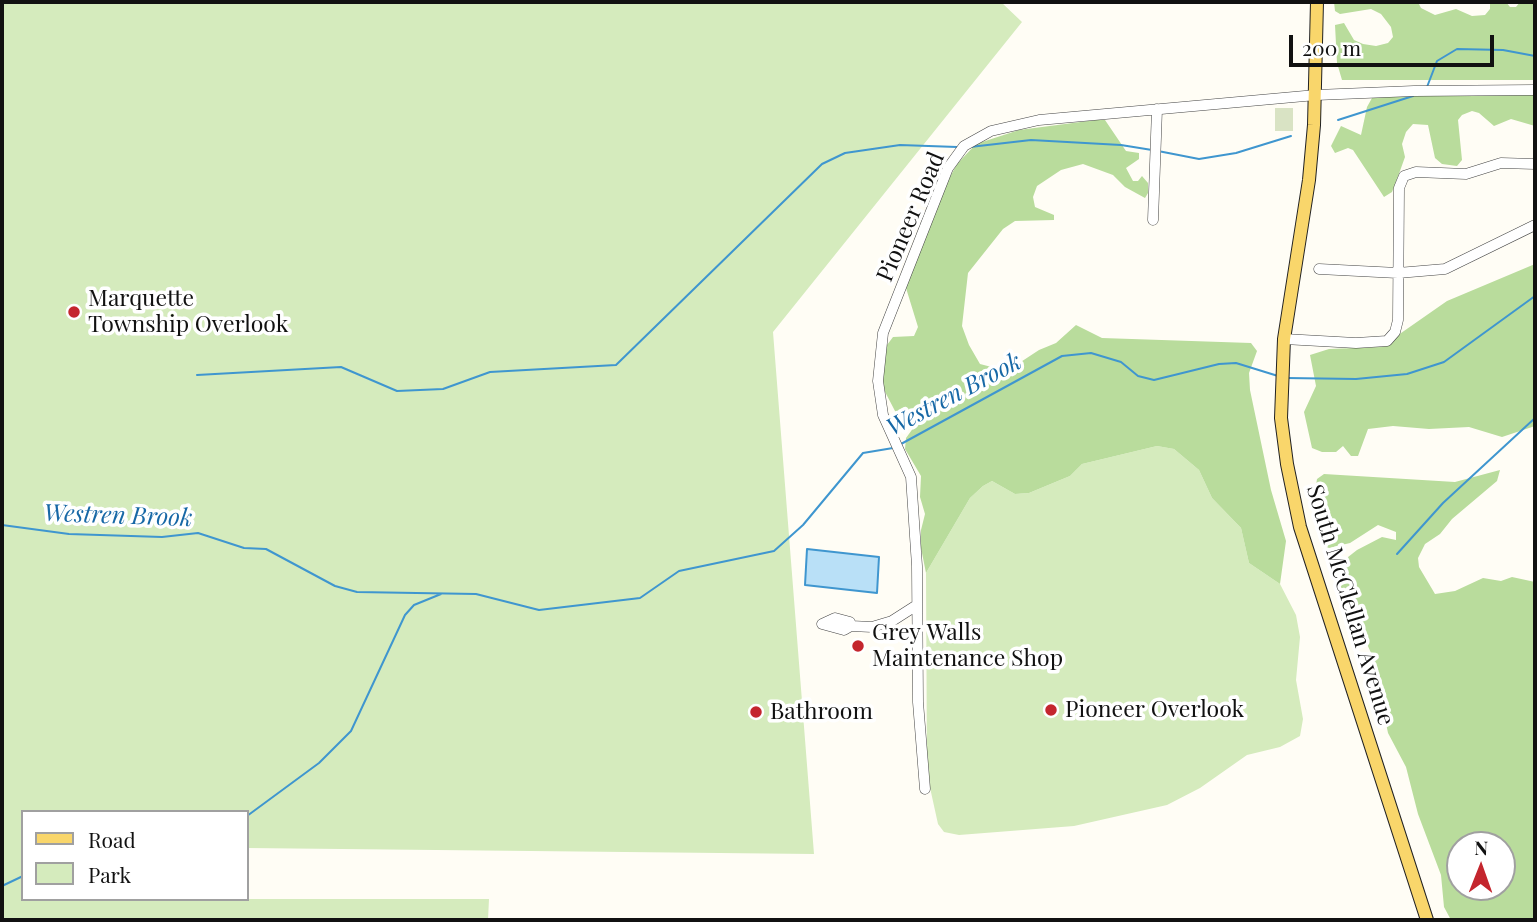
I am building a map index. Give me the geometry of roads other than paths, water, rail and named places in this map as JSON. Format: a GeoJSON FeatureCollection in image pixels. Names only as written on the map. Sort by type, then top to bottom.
{"type":"FeatureCollection","features":[{"type":"Feature","properties":{"kind":"main road","name":"South McClellan Avenue"},"geometry":{"type":"LineString","coordinates":[[1317,2],[1316,96],[1309,180],[1284,339],[1282,418],[1287,464],[1300,527],[1427,920]]}},
{"type":"Feature","properties":{"kind":"street","name":"Pioneer Road"},"geometry":{"type":"LineString","coordinates":[[925,789],[918,702],[911,477],[883,415],[878,381],[883,333],[948,168],[964,146],[991,131],[1039,120],[1316,96],[1415,91],[1535,90]]}},
{"type":"Feature","properties":{"kind":"street"},"geometry":{"type":"LineString","coordinates":[[1153,220],[1157,109]]}},
{"type":"Feature","properties":{"kind":"street"},"geometry":{"type":"LineString","coordinates":[[1284,339],[1356,343],[1387,341],[1395,332],[1398,320],[1399,188],[1404,176],[1416,172],[1466,174],[1501,163],[1535,164]]}},
{"type":"Feature","properties":{"kind":"street"},"geometry":{"type":"LineString","coordinates":[[1320,269],[1398,273],[1445,269],[1535,225]]}},
{"type":"Feature","properties":{"kind":"street"},"geometry":{"type":"LineString","coordinates":[[851,626],[872,627],[892,621],[917,605]]}},
{"type":"Feature","properties":{"kind":"water"},"geometry":{"type":"Polygon","coordinates":[[[807,549],[879,557],[877,593],[805,585],[807,549]]]}},
{"type":"Feature","properties":{"kind":"waterway"},"geometry":{"type":"LineString","coordinates":[[1427,87],[1437,61],[1457,49],[1503,50],[1535,56]]}},
{"type":"Feature","properties":{"kind":"waterway"},"geometry":{"type":"LineString","coordinates":[[1338,120],[1413,96]]}},
{"type":"Feature","properties":{"kind":"waterway"},"geometry":{"type":"LineString","coordinates":[[1158,151],[1199,159],[1236,153],[1291,136]]}},
{"type":"Feature","properties":{"kind":"waterway"},"geometry":{"type":"LineString","coordinates":[[970,147],[1031,140],[1121,145],[1152,150]]}},
{"type":"Feature","properties":{"kind":"waterway"},"geometry":{"type":"LineString","coordinates":[[197,375],[341,367],[397,391],[443,389],[490,372],[616,365],[822,164],[845,153],[900,145],[957,147]]}},
{"type":"Feature","properties":{"kind":"waterway","name":"Westren Brook"},"geometry":{"type":"LineString","coordinates":[[1287,378],[1356,379],[1407,374],[1444,362],[1535,296]]}},
{"type":"Feature","properties":{"kind":"waterway","name":"Westren Brook"},"geometry":{"type":"LineString","coordinates":[[901,444],[1062,356],[1091,353],[1121,362],[1138,376],[1154,380],[1219,364],[1236,363],[1278,376]]}},
{"type":"Feature","properties":{"kind":"waterway"},"geometry":{"type":"LineString","coordinates":[[1397,554],[1443,503],[1535,418]]}},
{"type":"Feature","properties":{"kind":"waterway","name":"Westren Brook"},"geometry":{"type":"LineString","coordinates":[[2,525],[69,534],[162,537],[198,533],[244,548],[266,549],[335,586],[357,592],[476,594],[539,610],[640,598],[679,571],[774,551],[803,525],[863,453],[893,448]]}},
{"type":"Feature","properties":{"kind":"waterway"},"geometry":{"type":"LineString","coordinates":[[248,815],[319,763],[351,731],[405,615],[414,605],[441,594]]}},
{"type":"Feature","properties":{"kind":"waterway"},"geometry":{"type":"LineString","coordinates":[[2,886],[21,877]]}},
{"type":"Feature","properties":{"kind":"place","name":"Marquette Township Overlook"},"geometry":{"type":"Point","coordinates":[74,312]}},
{"type":"Feature","properties":{"kind":"place","name":"Grey Walls Maintenance Shop"},"geometry":{"type":"Point","coordinates":[858,646]}},
{"type":"Feature","properties":{"kind":"place","name":"Pioneer Overlook"},"geometry":{"type":"Point","coordinates":[1051,710]}},
{"type":"Feature","properties":{"kind":"place","name":"Bathroom"},"geometry":{"type":"Point","coordinates":[756,712]}}]}
